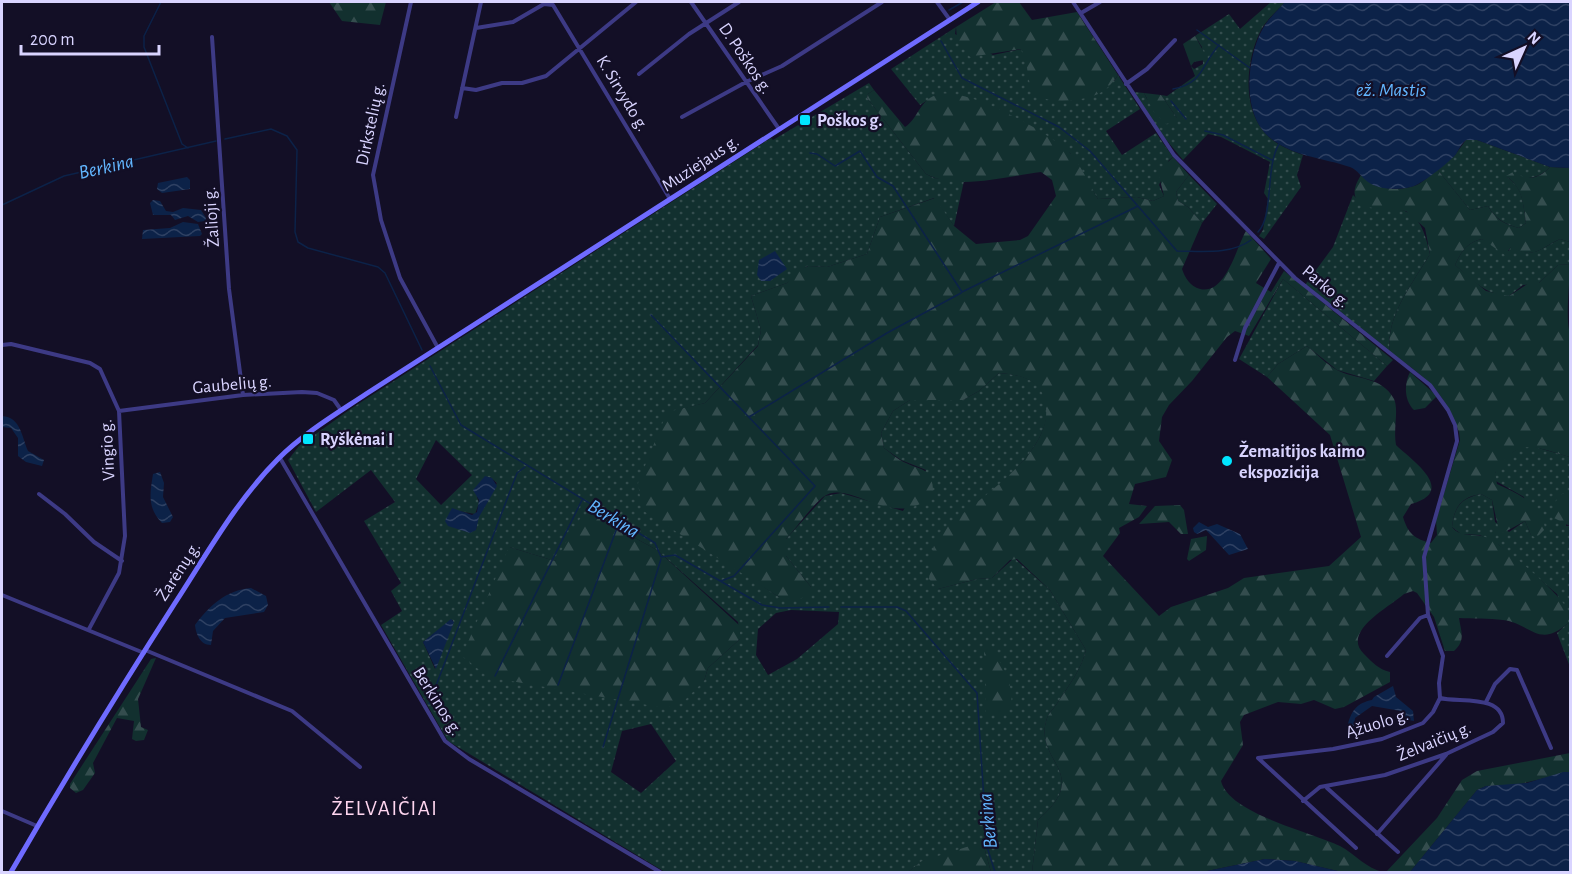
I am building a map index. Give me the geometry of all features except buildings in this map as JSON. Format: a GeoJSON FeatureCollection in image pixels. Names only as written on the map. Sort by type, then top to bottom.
{"type":"FeatureCollection","features":[{"type":"Feature","properties":{"kind":"main road","name":"Muziejaus g."},"geometry":{"type":"LineString","coordinates":[[438,348],[978,2]]}},
{"type":"Feature","properties":{"kind":"main road","name":"Žarėnų g."},"geometry":{"type":"LineString","coordinates":[[11,873],[144,651],[233,514],[280,458],[342,411],[438,348]]}},
{"type":"Feature","properties":{"kind":"street","name":"Dirkstelių g."},"geometry":{"type":"LineString","coordinates":[[411,2],[373,175],[381,220],[400,278],[438,348]]}},
{"type":"Feature","properties":{"kind":"street"},"geometry":{"type":"LineString","coordinates":[[456,117],[481,2]]}},
{"type":"Feature","properties":{"kind":"street"},"geometry":{"type":"LineString","coordinates":[[462,88],[476,90],[502,83],[522,83],[546,76],[636,2]]}},
{"type":"Feature","properties":{"kind":"street","name":"D. Poškos g."},"geometry":{"type":"LineString","coordinates":[[691,2],[779,130]]}},
{"type":"Feature","properties":{"kind":"street"},"geometry":{"type":"LineString","coordinates":[[639,74],[706,22],[739,2]]}},
{"type":"Feature","properties":{"kind":"street"},"geometry":{"type":"LineString","coordinates":[[682,117],[746,82],[782,66],[882,2]]}},
{"type":"Feature","properties":{"kind":"street"},"geometry":{"type":"LineString","coordinates":[[937,2],[950,20]]}},
{"type":"Feature","properties":{"kind":"street","name":"Parko g."},"geometry":{"type":"LineString","coordinates":[[1073,2],[1174,155],[1279,263],[1331,309],[1425,380],[1436,391],[1455,425],[1457,441],[1424,557],[1428,615]]}},
{"type":"Feature","properties":{"kind":"street"},"geometry":{"type":"LineString","coordinates":[[1081,13],[1100,2]]}},
{"type":"Feature","properties":{"kind":"street"},"geometry":{"type":"LineString","coordinates":[[476,28],[513,22],[550,3]]}},
{"type":"Feature","properties":{"kind":"street","name":"K. Sirvydo g."},"geometry":{"type":"LineString","coordinates":[[550,3],[581,49],[671,199]]}},
{"type":"Feature","properties":{"kind":"street","name":"Žalioji g."},"geometry":{"type":"LineString","coordinates":[[212,37],[229,289],[243,394]]}},
{"type":"Feature","properties":{"kind":"street"},"geometry":{"type":"LineString","coordinates":[[1126,84],[1147,69],[1175,39]]}},
{"type":"Feature","properties":{"kind":"street"},"geometry":{"type":"LineString","coordinates":[[1235,360],[1245,328],[1279,263]]}},
{"type":"Feature","properties":{"kind":"street","name":"Vingio g."},"geometry":{"type":"LineString","coordinates":[[2,345],[11,344],[90,363],[100,369],[119,411],[125,536],[122,561],[114,585],[89,629]]}},
{"type":"Feature","properties":{"kind":"street","name":"Gaubelių g."},"geometry":{"type":"LineString","coordinates":[[119,411],[243,394],[316,393],[334,400],[342,411]]}},
{"type":"Feature","properties":{"kind":"street","name":"Berkinos g."},"geometry":{"type":"LineString","coordinates":[[280,458],[445,741],[469,759],[660,873]]}},
{"type":"Feature","properties":{"kind":"street"},"geometry":{"type":"LineString","coordinates":[[39,494],[65,514],[94,542],[122,561]]}},
{"type":"Feature","properties":{"kind":"street"},"geometry":{"type":"LineString","coordinates":[[2,595],[292,711],[360,767]]}},
{"type":"Feature","properties":{"kind":"street"},"geometry":{"type":"LineString","coordinates":[[1387,656],[1420,618],[1428,615],[1443,656],[1439,683],[1440,698]]}},
{"type":"Feature","properties":{"kind":"street"},"geometry":{"type":"LineString","coordinates":[[1486,702],[1499,679],[1508,670],[1517,670],[1551,748]]}},
{"type":"Feature","properties":{"kind":"street","name":"Želvaičių g."},"geometry":{"type":"LineString","coordinates":[[1303,801],[1320,787],[1385,775],[1446,754],[1502,726],[1504,721],[1500,712],[1486,702],[1440,698]]}},
{"type":"Feature","properties":{"kind":"street","name":"Ąžuolo g."},"geometry":{"type":"LineString","coordinates":[[1303,801],[1257,758],[1333,749],[1382,739],[1422,723],[1433,712],[1440,698]]}},
{"type":"Feature","properties":{"kind":"street"},"geometry":{"type":"LineString","coordinates":[[1377,834],[1446,754]]}},
{"type":"Feature","properties":{"kind":"street"},"geometry":{"type":"LineString","coordinates":[[1326,787],[1398,852]]}},
{"type":"Feature","properties":{"kind":"street"},"geometry":{"type":"LineString","coordinates":[[1303,801],[1356,848]]}},
{"type":"Feature","properties":{"kind":"street"},"geometry":{"type":"LineString","coordinates":[[2,811],[38,826]]}},
{"type":"Feature","properties":{"kind":"green space"},"geometry":{"type":"Polygon","coordinates":[[[329,2],[386,2],[380,25],[342,21],[329,2]]]}},
{"type":"Feature","properties":{"kind":"green space"},"geometry":{"type":"Polygon","coordinates":[[[996,2],[1019,2],[1032,20],[1077,12],[1118,75],[1107,89],[1098,94],[1083,99],[1053,100],[1037,95],[1032,89],[1021,49],[970,57],[957,39],[956,27],[996,2]]]}},
{"type":"Feature","properties":{"kind":"green space"},"geometry":{"type":"Polygon","coordinates":[[[1271,2],[1285,2],[1263,26],[1256,43],[1249,71],[1250,101],[1254,115],[1270,138],[1281,146],[1303,155],[1297,175],[1301,187],[1264,239],[1259,236],[1263,230],[1268,199],[1264,193],[1270,162],[1221,137],[1208,134],[1183,160],[1159,131],[1134,92],[1144,93],[1147,99],[1177,118],[1161,95],[1167,96],[1195,76],[1191,66],[1194,69],[1203,64],[1202,47],[1195,36],[1229,14],[1240,29],[1271,2]]]}},
{"type":"Feature","properties":{"kind":"green space"},"geometry":{"type":"Polygon","coordinates":[[[956,27],[955,34],[993,55],[1022,49],[1114,81],[1118,75],[1140,109],[1106,131],[1122,155],[1156,133],[1173,157],[1169,160],[1159,185],[1164,196],[1153,201],[1137,197],[1098,199],[1070,153],[936,95],[920,105],[891,69],[956,27]]]}},
{"type":"Feature","properties":{"kind":"green space"},"geometry":{"type":"Polygon","coordinates":[[[1195,36],[1205,54],[1204,60],[1194,62],[1191,66],[1183,44],[1195,36]]]}},
{"type":"Feature","properties":{"kind":"green space"},"geometry":{"type":"Polygon","coordinates":[[[869,83],[874,90],[868,94],[867,98],[926,174],[934,178],[964,181],[954,226],[934,198],[880,217],[867,254],[827,267],[807,266],[787,283],[751,296],[761,330],[758,345],[705,403],[667,413],[749,577],[779,597],[811,587],[786,556],[786,539],[825,496],[841,493],[903,511],[926,470],[901,460],[884,448],[881,433],[893,411],[910,400],[963,400],[979,391],[999,373],[1028,379],[1039,387],[1046,401],[1046,420],[1039,439],[1010,475],[940,533],[938,589],[977,579],[992,578],[1014,558],[1050,590],[1086,650],[1074,677],[1047,718],[1045,733],[1047,746],[1062,778],[1061,790],[1054,804],[1038,820],[1032,872],[991,872],[984,847],[923,861],[908,872],[665,872],[448,741],[381,625],[402,611],[391,591],[401,583],[364,521],[395,502],[371,470],[316,512],[288,460],[299,446],[352,408],[771,138],[773,140],[869,83]],[[436,440],[416,479],[441,505],[472,475],[436,440]],[[490,477],[477,497],[479,503],[475,514],[459,511],[476,530],[478,517],[497,483],[490,477]],[[591,514],[555,561],[509,547],[704,681],[708,668],[740,639],[738,622],[657,550],[591,514]],[[791,610],[776,613],[758,629],[756,655],[768,675],[797,659],[838,624],[839,612],[791,610]],[[453,620],[423,642],[435,669],[453,620]],[[651,724],[622,731],[611,772],[641,793],[676,761],[651,724]]]}},
{"type":"Feature","properties":{"kind":"green space"},"geometry":{"type":"Polygon","coordinates":[[[874,90],[905,127],[926,101],[936,95],[949,93],[965,96],[1005,112],[1043,133],[1069,152],[1081,168],[1098,199],[1137,197],[1153,201],[1164,196],[1158,172],[1173,157],[1189,175],[1176,192],[1178,201],[1188,207],[1202,223],[1182,269],[1191,284],[1200,289],[1209,289],[1217,285],[1229,269],[1246,231],[1271,259],[1256,283],[1271,292],[1284,271],[1393,360],[1387,366],[1283,279],[1249,336],[1235,331],[1227,337],[1192,381],[1169,405],[1162,417],[1159,441],[1172,460],[1166,477],[1135,484],[1129,504],[1147,506],[1139,517],[1119,528],[1120,533],[1103,556],[1159,616],[1171,607],[1228,588],[1244,578],[1329,566],[1361,537],[1330,435],[1267,377],[1278,364],[1307,346],[1337,370],[1383,386],[1394,399],[1396,445],[1420,466],[1431,483],[1431,491],[1425,498],[1411,504],[1403,517],[1407,528],[1413,535],[1431,543],[1437,535],[1436,520],[1460,440],[1459,432],[1440,395],[1414,369],[1390,352],[1392,326],[1396,313],[1430,254],[1425,228],[1406,211],[1375,208],[1359,202],[1355,196],[1355,187],[1361,175],[1386,188],[1407,188],[1420,183],[1437,169],[1470,210],[1488,206],[1500,220],[1519,228],[1526,223],[1523,203],[1516,186],[1506,176],[1513,172],[1528,178],[1542,174],[1550,167],[1570,168],[1570,242],[1560,239],[1531,253],[1511,247],[1505,255],[1482,239],[1472,242],[1465,248],[1455,265],[1486,291],[1509,296],[1532,281],[1539,283],[1558,265],[1570,264],[1568,310],[1570,457],[1527,447],[1511,453],[1495,473],[1497,484],[1528,500],[1539,512],[1545,529],[1536,538],[1531,535],[1525,521],[1503,533],[1499,531],[1492,500],[1481,494],[1474,495],[1460,504],[1452,527],[1460,533],[1490,539],[1519,561],[1563,603],[1567,609],[1568,623],[1550,634],[1542,635],[1513,622],[1459,618],[1462,636],[1460,643],[1454,651],[1445,651],[1434,617],[1417,593],[1413,591],[1404,594],[1369,621],[1358,637],[1358,646],[1364,654],[1373,663],[1390,672],[1390,682],[1344,707],[1335,709],[1314,700],[1301,704],[1278,702],[1244,715],[1240,722],[1243,745],[1221,781],[1227,793],[1255,812],[1340,846],[1372,868],[1383,872],[1342,872],[1295,861],[1265,859],[1202,872],[1032,872],[1038,820],[1054,804],[1061,790],[1062,778],[1047,746],[1045,733],[1047,718],[1074,677],[1086,650],[1050,590],[1017,559],[1010,560],[992,578],[977,579],[938,589],[929,579],[933,550],[939,534],[1018,466],[1041,435],[1046,418],[1045,401],[1039,387],[1028,379],[999,373],[979,391],[963,400],[910,400],[893,411],[881,433],[884,448],[900,460],[929,474],[933,485],[933,495],[918,505],[902,509],[887,507],[846,494],[834,493],[823,497],[786,539],[786,556],[811,587],[808,596],[795,600],[779,597],[642,510],[638,483],[667,412],[705,403],[758,346],[761,330],[751,296],[787,283],[798,271],[808,266],[827,267],[867,254],[880,217],[935,198],[954,226],[976,244],[1020,240],[1028,236],[1056,196],[1052,180],[1041,172],[967,182],[939,179],[926,174],[867,98],[868,94],[874,90]]]}},
{"type":"Feature","properties":{"kind":"green space"},"geometry":{"type":"Polygon","coordinates":[[[1144,93],[1161,95],[1177,118],[1174,122],[1166,124],[1154,112],[1144,93]]]}},
{"type":"Feature","properties":{"kind":"green space"},"geometry":{"type":"Polygon","coordinates":[[[1466,140],[1477,140],[1550,167],[1531,178],[1507,177],[1517,187],[1523,203],[1526,223],[1519,228],[1501,220],[1488,206],[1470,210],[1437,169],[1455,155],[1466,140]]]}},
{"type":"Feature","properties":{"kind":"green space"},"geometry":{"type":"Polygon","coordinates":[[[1189,175],[1217,204],[1202,223],[1188,207],[1178,201],[1176,192],[1189,175]]]}},
{"type":"Feature","properties":{"kind":"green space"},"geometry":{"type":"Polygon","coordinates":[[[1353,195],[1365,204],[1376,208],[1407,212],[1416,219],[1424,232],[1430,254],[1396,313],[1390,339],[1390,352],[1305,285],[1333,247],[1353,195]]]}},
{"type":"Feature","properties":{"kind":"green space"},"geometry":{"type":"Polygon","coordinates":[[[1482,239],[1509,251],[1511,246],[1531,253],[1560,239],[1570,242],[1570,264],[1558,265],[1539,283],[1523,285],[1509,296],[1493,293],[1480,286],[1455,265],[1465,248],[1482,239]]]}},
{"type":"Feature","properties":{"kind":"green space"},"geometry":{"type":"Polygon","coordinates":[[[1283,279],[1387,366],[1374,381],[1337,370],[1307,346],[1278,364],[1267,377],[1239,359],[1283,279]]]}},
{"type":"Feature","properties":{"kind":"green space"},"geometry":{"type":"Polygon","coordinates":[[[1410,372],[1437,396],[1425,408],[1414,410],[1408,402],[1406,387],[1410,372]]]}},
{"type":"Feature","properties":{"kind":"green space"},"geometry":{"type":"Polygon","coordinates":[[[1528,445],[1570,457],[1570,494],[1566,526],[1570,526],[1570,667],[1557,633],[1568,623],[1557,594],[1499,545],[1480,535],[1461,534],[1452,527],[1460,504],[1468,498],[1481,494],[1492,500],[1495,522],[1509,532],[1525,521],[1531,535],[1524,497],[1494,480],[1497,467],[1505,457],[1528,445]]]}},
{"type":"Feature","properties":{"kind":"green space"},"geometry":{"type":"Polygon","coordinates":[[[1562,494],[1570,494],[1570,526],[1554,518],[1551,513],[1555,502],[1562,494]]]}},
{"type":"Feature","properties":{"kind":"green space"},"geometry":{"type":"Polygon","coordinates":[[[1180,505],[1184,510],[1188,534],[1181,534],[1169,522],[1139,524],[1155,506],[1180,505]]]}},
{"type":"Feature","properties":{"kind":"green space"},"geometry":{"type":"Polygon","coordinates":[[[591,514],[657,550],[740,626],[740,639],[708,668],[704,681],[682,703],[665,708],[488,677],[462,656],[509,547],[555,561],[581,517],[591,514]]]}},
{"type":"Feature","properties":{"kind":"green space"},"geometry":{"type":"Polygon","coordinates":[[[1207,536],[1206,550],[1189,561],[1187,559],[1191,539],[1207,536]]]}},
{"type":"Feature","properties":{"kind":"green space"},"geometry":{"type":"Polygon","coordinates":[[[987,647],[1003,667],[1010,684],[1010,709],[997,714],[986,713],[984,650],[987,647]]]}},
{"type":"Feature","properties":{"kind":"green space"},"geometry":{"type":"Polygon","coordinates":[[[156,658],[138,699],[141,727],[148,730],[144,740],[132,739],[134,721],[117,718],[93,763],[95,773],[83,790],[76,793],[70,788],[70,784],[151,659],[156,658]]]}},
{"type":"Feature","properties":{"kind":"green space"},"geometry":{"type":"Polygon","coordinates":[[[1570,753],[1570,772],[1516,785],[1486,786],[1477,790],[1410,872],[1386,872],[1437,818],[1462,780],[1477,771],[1570,753]]]}},
{"type":"Feature","properties":{"kind":"green space"},"geometry":{"type":"Polygon","coordinates":[[[976,844],[984,847],[991,872],[908,872],[922,861],[976,844]]]}},
{"type":"Feature","properties":{"kind":"water","name":"ež. Mastis"},"geometry":{"type":"Polygon","coordinates":[[[1285,2],[1570,2],[1570,168],[1550,167],[1477,140],[1466,140],[1444,166],[1425,180],[1411,187],[1391,189],[1372,185],[1350,167],[1301,154],[1282,146],[1263,130],[1256,118],[1249,88],[1252,57],[1262,30],[1285,2]]]}},
{"type":"Feature","properties":{"kind":"water"},"geometry":{"type":"Polygon","coordinates":[[[187,177],[190,180],[190,189],[162,193],[157,189],[158,183],[187,177]]]}},
{"type":"Feature","properties":{"kind":"water"},"geometry":{"type":"Polygon","coordinates":[[[153,200],[160,201],[166,211],[173,212],[183,208],[201,210],[206,218],[205,221],[198,222],[188,216],[175,220],[171,215],[153,215],[150,203],[153,200]]]}},
{"type":"Feature","properties":{"kind":"water"},"geometry":{"type":"Polygon","coordinates":[[[183,222],[198,224],[202,234],[200,236],[142,239],[143,230],[170,228],[183,222]]]}},
{"type":"Feature","properties":{"kind":"water"},"geometry":{"type":"Polygon","coordinates":[[[775,251],[787,269],[770,281],[761,281],[757,275],[759,260],[775,251]]]}},
{"type":"Feature","properties":{"kind":"water"},"geometry":{"type":"Polygon","coordinates":[[[2,416],[8,417],[17,424],[28,451],[44,460],[42,466],[26,462],[18,456],[18,438],[11,428],[2,427],[2,416]]]}},
{"type":"Feature","properties":{"kind":"water"},"geometry":{"type":"Polygon","coordinates":[[[160,472],[164,483],[163,497],[173,517],[170,522],[162,523],[154,512],[151,500],[153,474],[160,472]]]}},
{"type":"Feature","properties":{"kind":"water"},"geometry":{"type":"Polygon","coordinates":[[[485,476],[492,478],[497,486],[479,517],[476,530],[470,533],[448,526],[445,521],[452,508],[472,515],[477,512],[479,500],[473,490],[485,476]]]}},
{"type":"Feature","properties":{"kind":"water"},"geometry":{"type":"Polygon","coordinates":[[[1199,522],[1208,527],[1217,524],[1240,534],[1248,549],[1229,555],[1206,530],[1197,534],[1194,532],[1193,528],[1199,522]]]}},
{"type":"Feature","properties":{"kind":"water"},"geometry":{"type":"Polygon","coordinates":[[[251,588],[266,596],[268,605],[264,612],[225,618],[213,631],[211,645],[201,641],[195,625],[206,611],[226,596],[251,588]]]}},
{"type":"Feature","properties":{"kind":"water"},"geometry":{"type":"Polygon","coordinates":[[[451,619],[454,622],[436,669],[423,642],[451,619]]]}},
{"type":"Feature","properties":{"kind":"water"},"geometry":{"type":"Polygon","coordinates":[[[1393,686],[1396,697],[1413,711],[1414,721],[1408,720],[1401,711],[1372,706],[1355,718],[1354,726],[1348,724],[1353,711],[1359,705],[1372,700],[1393,686]]]}},
{"type":"Feature","properties":{"kind":"water"},"geometry":{"type":"Polygon","coordinates":[[[1570,772],[1570,872],[1410,872],[1477,790],[1486,786],[1527,783],[1570,772]]]}},
{"type":"Feature","properties":{"kind":"water"},"geometry":{"type":"Polygon","coordinates":[[[1265,859],[1295,861],[1342,872],[1202,872],[1265,859]]]}},
{"type":"Feature","properties":{"kind":"waterway"},"geometry":{"type":"LineString","coordinates":[[161,2],[144,36],[144,47],[182,144],[188,148]]}},
{"type":"Feature","properties":{"kind":"waterway"},"geometry":{"type":"LineString","coordinates":[[949,10],[963,2]]}},
{"type":"Feature","properties":{"kind":"waterway"},"geometry":{"type":"LineString","coordinates":[[1197,30],[1250,68]]}},
{"type":"Feature","properties":{"kind":"waterway"},"geometry":{"type":"LineString","coordinates":[[941,41],[962,78],[1059,127],[1090,151],[1177,251],[1225,250],[1251,240]]}},
{"type":"Feature","properties":{"kind":"waterway"},"geometry":{"type":"LineString","coordinates":[[1173,89],[1196,78],[1219,45]]}},
{"type":"Feature","properties":{"kind":"waterway"},"geometry":{"type":"LineString","coordinates":[[1171,101],[1186,119]]}},
{"type":"Feature","properties":{"kind":"waterway","name":"Berkina"},"geometry":{"type":"LineString","coordinates":[[225,139],[271,129],[287,136],[297,150],[295,232],[298,242],[308,248],[378,267],[385,273],[422,350]]}},
{"type":"Feature","properties":{"kind":"waterway"},"geometry":{"type":"LineString","coordinates":[[1205,131],[1223,135],[1272,160]]}},
{"type":"Feature","properties":{"kind":"waterway","name":"Berkina"},"geometry":{"type":"LineString","coordinates":[[2,205],[64,176],[216,141]]}},
{"type":"Feature","properties":{"kind":"waterway"},"geometry":{"type":"LineString","coordinates":[[1258,232],[1266,215],[1272,165],[1279,144]]}},
{"type":"Feature","properties":{"kind":"waterway"},"geometry":{"type":"LineString","coordinates":[[810,153],[817,154],[835,166],[860,151],[877,177],[893,186],[962,292],[1138,206]]}},
{"type":"Feature","properties":{"kind":"waterway"},"geometry":{"type":"LineString","coordinates":[[749,417],[887,333],[961,293]]}},
{"type":"Feature","properties":{"kind":"waterway"},"geometry":{"type":"LineString","coordinates":[[651,315],[815,486],[734,576],[721,581]]}},
{"type":"Feature","properties":{"kind":"waterway","name":"Berkina"},"geometry":{"type":"LineString","coordinates":[[430,366],[461,425],[655,543],[661,557],[675,555],[762,605],[780,608],[829,607]]}},
{"type":"Feature","properties":{"kind":"waterway"},"geometry":{"type":"LineString","coordinates":[[429,704],[517,473],[525,467]]}},
{"type":"Feature","properties":{"kind":"waterway"},"geometry":{"type":"LineString","coordinates":[[495,676],[582,500]]}},
{"type":"Feature","properties":{"kind":"waterway"},"geometry":{"type":"LineString","coordinates":[[558,685],[617,528],[622,525]]}},
{"type":"Feature","properties":{"kind":"waterway"},"geometry":{"type":"LineString","coordinates":[[603,747],[661,559]]}},
{"type":"Feature","properties":{"kind":"waterway","name":"Berkina"},"geometry":{"type":"LineString","coordinates":[[841,607],[897,607],[906,611],[977,693],[987,847],[995,872]]}},
{"type":"Feature","properties":{"kind":"place","name":"Poškos g."},"geometry":{"type":"Point","coordinates":[805,120]}},
{"type":"Feature","properties":{"kind":"place","name":"Ryškėnai I"},"geometry":{"type":"Point","coordinates":[308,439]}},
{"type":"Feature","properties":{"kind":"place","name":"Žemaitijos kaimo ekspozicija"},"geometry":{"type":"Point","coordinates":[1227,461]}},
{"type":"Feature","properties":{"kind":"district","name":"ŽELVAIČIAI"},"geometry":{"type":"Point","coordinates":[385,808]}}]}
